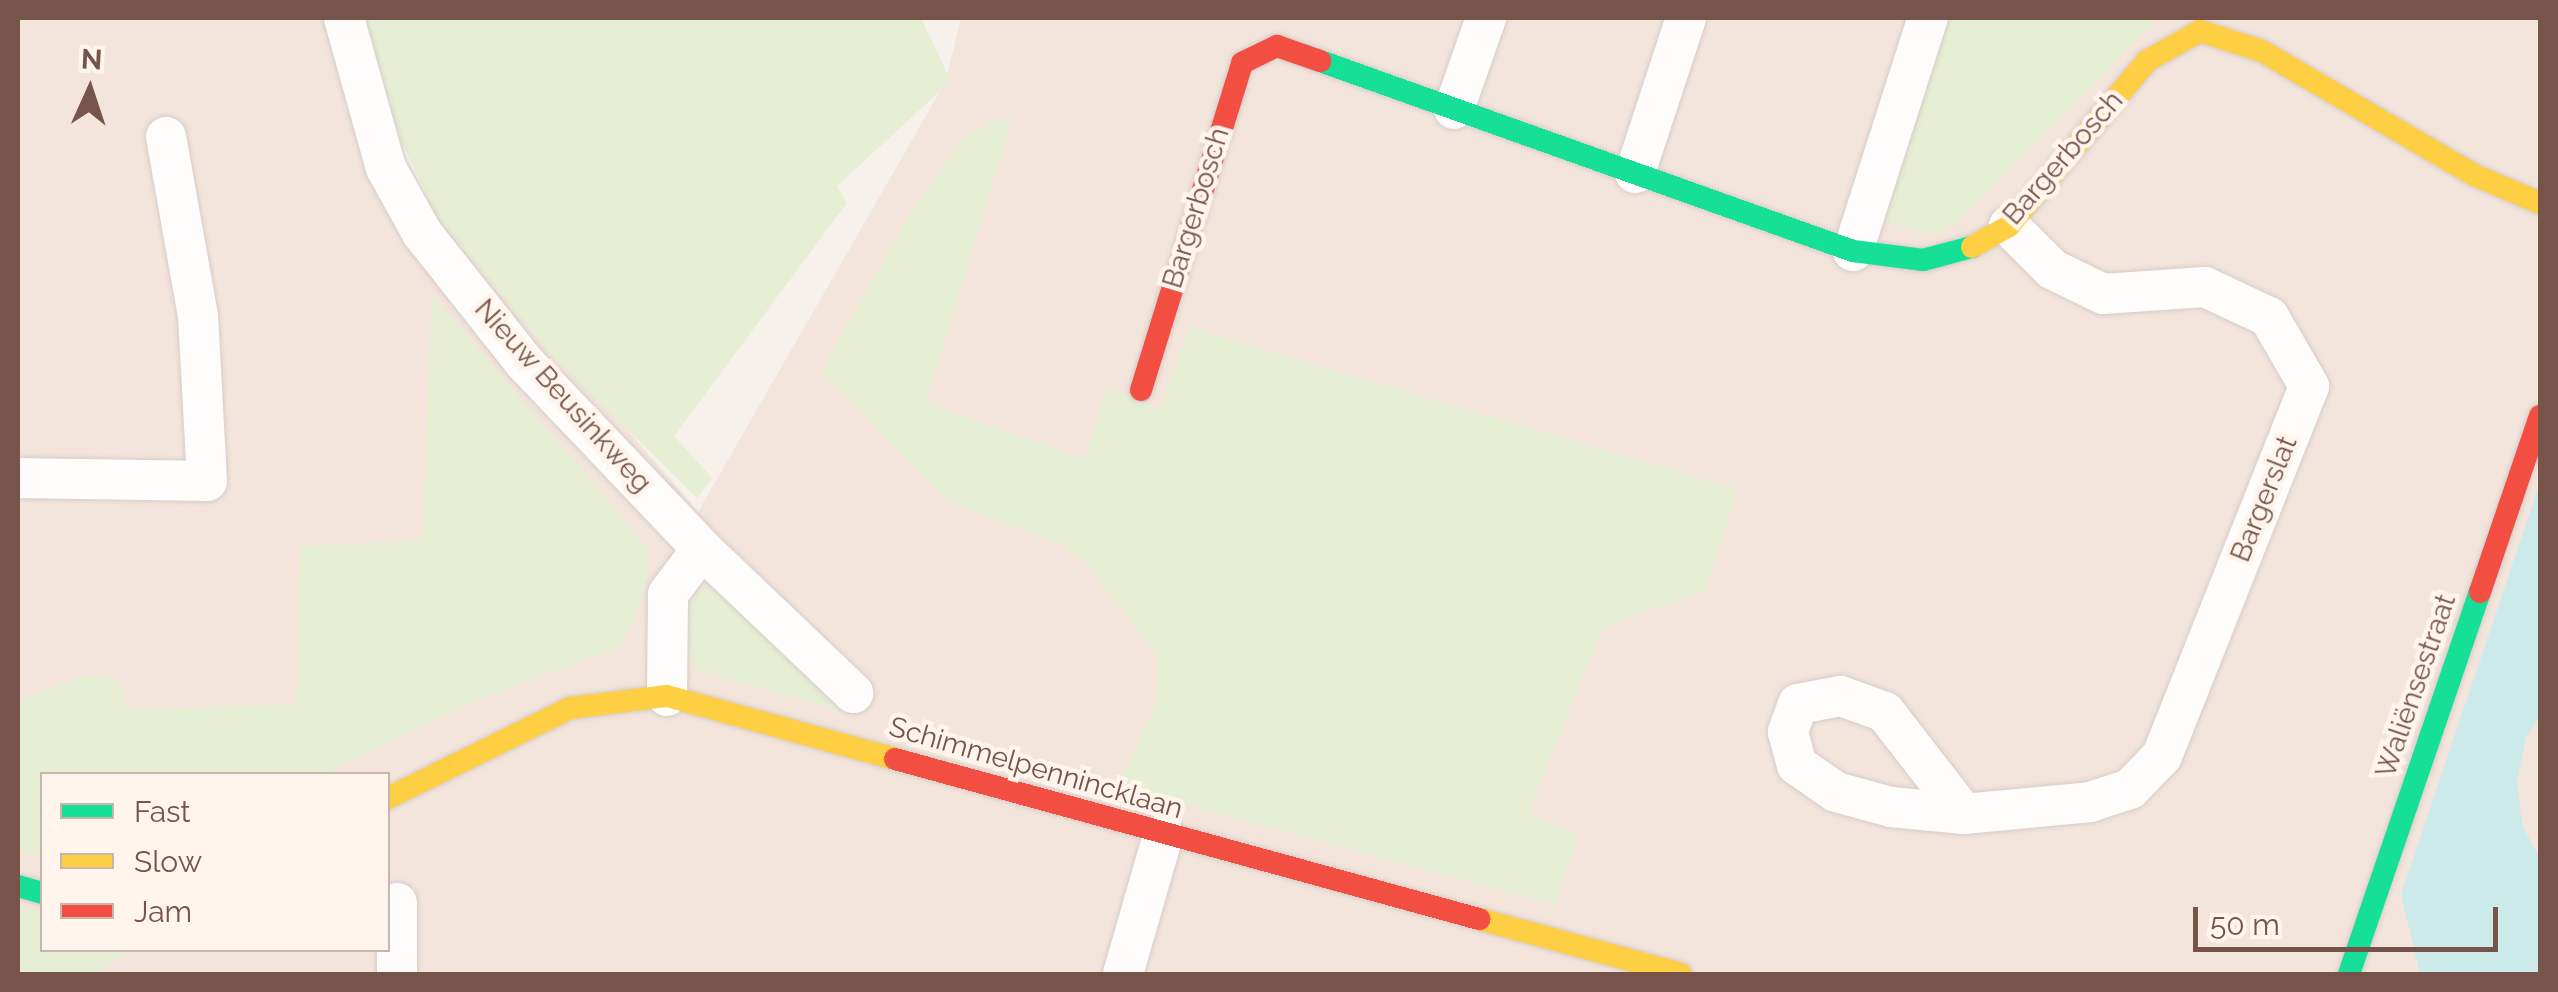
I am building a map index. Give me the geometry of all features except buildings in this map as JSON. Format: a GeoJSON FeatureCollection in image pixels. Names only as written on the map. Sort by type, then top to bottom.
{"type":"FeatureCollection","features":[{"type":"Feature","properties":{"kind":"street","name":"Nieuw Beusinkweg"},"geometry":{"type":"LineString","coordinates":[[344,18],[386,168],[422,233],[526,364],[702,548],[853,693]]}},
{"type":"Feature","properties":{"kind":"street"},"geometry":{"type":"LineString","coordinates":[[1454,109],[1486,18]]}},
{"type":"Feature","properties":{"kind":"street"},"geometry":{"type":"LineString","coordinates":[[1634,174],[1686,18]]}},
{"type":"Feature","properties":{"kind":"street"},"geometry":{"type":"LineString","coordinates":[[1853,251],[1928,18]]}},
{"type":"Feature","properties":{"kind":"street","name":"Bargerbosch"},"geometry":{"type":"LineString","coordinates":[[1141,390],[1242,63],[1278,32],[1454,109],[1853,251],[1922,260],[1970,248],[2008,226],[2147,61],[2202,24],[2262,51],[2474,174],[2540,203]]}},
{"type":"Feature","properties":{"kind":"street"},"geometry":{"type":"LineString","coordinates":[[18,479],[207,480],[198,316],[166,137]]}},
{"type":"Feature","properties":{"kind":"street","name":"Bargerslat"},"geometry":{"type":"LineString","coordinates":[[1964,814],[2090,802],[2130,789],[2162,756],[2309,386],[2269,317],[2205,288],[2102,294],[2052,268],[2008,226]]}},
{"type":"Feature","properties":{"kind":"street","name":"Waliënsestraat"},"geometry":{"type":"LineString","coordinates":[[2349,974],[2540,416]]}},
{"type":"Feature","properties":{"kind":"street"},"geometry":{"type":"LineString","coordinates":[[667,696],[668,594],[702,548]]}},
{"type":"Feature","properties":{"kind":"street","name":"Schimmelpennincklaan"},"geometry":{"type":"LineString","coordinates":[[390,797],[570,708],[667,696],[1681,974]]}},
{"type":"Feature","properties":{"kind":"street"},"geometry":{"type":"LineString","coordinates":[[1123,974],[1163,835]]}},
{"type":"Feature","properties":{"kind":"street"},"geometry":{"type":"LineString","coordinates":[[397,903],[397,974]]}},
{"type":"Feature","properties":{"kind":"shaded area"},"geometry":{"type":"Polygon","coordinates":[[[18,18],[343,18],[398,162],[698,512],[946,81],[961,18],[2540,18],[2540,974],[18,974],[18,18]]]}},
{"type":"Feature","properties":{"kind":"green space"},"geometry":{"type":"Polygon","coordinates":[[[357,18],[921,18],[951,81],[837,186],[847,203],[674,436],[712,478],[697,498],[549,352],[439,220],[400,138],[357,18]]]}},
{"type":"Feature","properties":{"kind":"green space"},"geometry":{"type":"Polygon","coordinates":[[[1940,18],[2159,18],[1957,221],[1941,233],[1920,233],[1870,216],[1940,18]]]}},
{"type":"Feature","properties":{"kind":"green space"},"geometry":{"type":"Polygon","coordinates":[[[1012,119],[926,403],[1085,459],[1107,388],[1160,409],[1190,328],[1738,489],[1706,590],[1602,628],[1528,813],[1579,834],[1555,905],[1118,786],[1157,702],[1159,658],[1087,564],[1062,545],[949,502],[822,371],[908,217],[962,141],[991,121],[1012,119]]]}},
{"type":"Feature","properties":{"kind":"green space"},"geometry":{"type":"Polygon","coordinates":[[[432,294],[650,551],[644,597],[619,647],[471,703],[328,772],[40,772],[40,854],[18,849],[18,701],[82,676],[111,677],[122,687],[126,710],[297,704],[300,546],[423,540],[432,294]]]}},
{"type":"Feature","properties":{"kind":"green space"},"geometry":{"type":"Polygon","coordinates":[[[713,584],[741,595],[850,713],[698,671],[684,649],[682,603],[713,584]]]}},
{"type":"Feature","properties":{"kind":"green space"},"geometry":{"type":"Polygon","coordinates":[[[18,906],[40,912],[40,952],[132,952],[93,974],[18,974],[18,906]]]}},
{"type":"Feature","properties":{"kind":"water"},"geometry":{"type":"Polygon","coordinates":[[[2540,483],[2540,716],[2526,737],[2517,781],[2522,825],[2540,859],[2540,974],[2420,974],[2401,894],[2540,483]]]}},
{"type":"Feature","properties":{"kind":"traffic: fast"},"geometry":{"type":"LineString","coordinates":[[1320,61],[1853,251],[1923,260],[1972,247]]}},
{"type":"Feature","properties":{"kind":"traffic: fast"},"geometry":{"type":"LineString","coordinates":[[2349,974],[2480,592]]}},
{"type":"Feature","properties":{"kind":"traffic: fast"},"geometry":{"type":"LineString","coordinates":[[18,886],[40,892]]}},
{"type":"Feature","properties":{"kind":"traffic: slow"},"geometry":{"type":"LineString","coordinates":[[1972,247],[2009,226],[2147,61],[2200,31],[2262,51],[2474,175],[2540,203]]}},
{"type":"Feature","properties":{"kind":"traffic: slow"},"geometry":{"type":"LineString","coordinates":[[390,797],[570,708],[667,696],[895,759]]}},
{"type":"Feature","properties":{"kind":"traffic: slow"},"geometry":{"type":"LineString","coordinates":[[1479,919],[1681,974]]}},
{"type":"Feature","properties":{"kind":"traffic: jam"},"geometry":{"type":"LineString","coordinates":[[1141,390],[1242,63],[1277,46],[1320,61]]}},
{"type":"Feature","properties":{"kind":"traffic: jam"},"geometry":{"type":"LineString","coordinates":[[2480,592],[2540,416]]}},
{"type":"Feature","properties":{"kind":"traffic: jam"},"geometry":{"type":"LineString","coordinates":[[895,759],[1479,919]]}}]}
